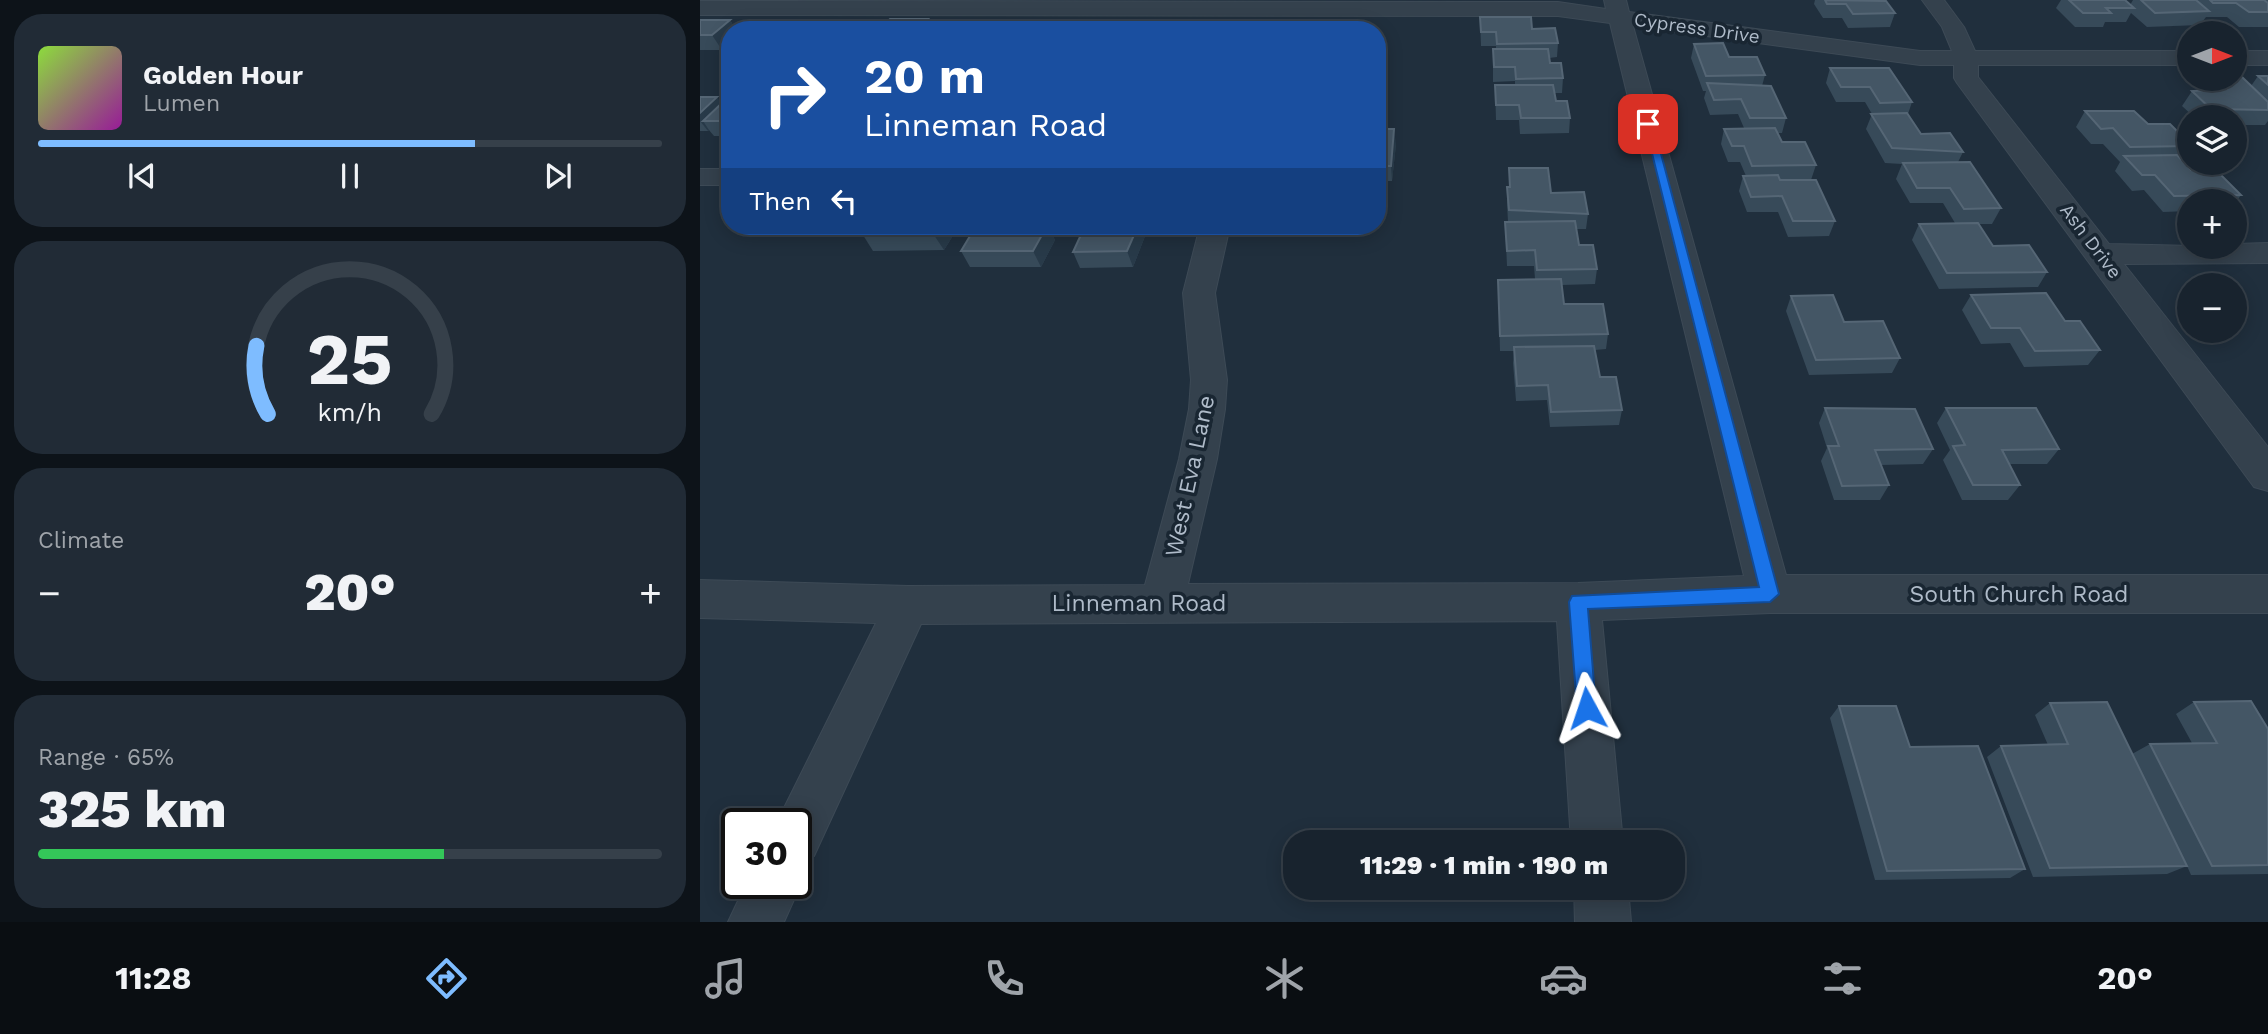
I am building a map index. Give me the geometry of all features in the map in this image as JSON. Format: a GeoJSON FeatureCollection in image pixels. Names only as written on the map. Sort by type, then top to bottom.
{"type":"FeatureCollection","features":[{"type":"Feature","properties":{"kind":"street","name":"Ash Drive"},"geometry":{"type":"LineString","coordinates":[[1933,0],[1962,38],[1967,59],[1966,78],[2268,476]]}},
{"type":"Feature","properties":{"kind":"street","name":"Cypress Drive"},"geometry":{"type":"LineString","coordinates":[[700,8],[987,3],[1275,19],[1617,9],[1865,53],[1967,59],[2177,58]]}},
{"type":"Feature","properties":{"kind":"street"},"geometry":{"type":"LineString","coordinates":[[1617,9],[1770,594]]}},
{"type":"Feature","properties":{"kind":"street"},"geometry":{"type":"LineString","coordinates":[[2247,58],[2268,58]]}},
{"type":"Feature","properties":{"kind":"street"},"geometry":{"type":"LineString","coordinates":[[700,177],[721,177]]}},
{"type":"Feature","properties":{"kind":"street","name":"West Eva Lane"},"geometry":{"type":"LineString","coordinates":[[1162,602],[1198,459],[1207,410],[1209,380],[1199,293],[1213,235]]}},
{"type":"Feature","properties":{"kind":"street"},"geometry":{"type":"LineString","coordinates":[[2100,254],[2268,253]]}},
{"type":"Feature","properties":{"kind":"street","name":"South Church Road"},"geometry":{"type":"LineString","coordinates":[[1770,594],[2268,594]]}},
{"type":"Feature","properties":{"kind":"street","name":"Linneman Road"},"geometry":{"type":"LineString","coordinates":[[700,599],[908,605],[1578,602],[1770,594]]}},
{"type":"Feature","properties":{"kind":"street"},"geometry":{"type":"LineString","coordinates":[[1578,602],[1596,830]]}},
{"type":"Feature","properties":{"kind":"street"},"geometry":{"type":"LineString","coordinates":[[810,808],[908,605]]}},
{"type":"Feature","properties":{"kind":"street"},"geometry":{"type":"LineString","coordinates":[[756,922],[767,899]]}},
{"type":"Feature","properties":{"kind":"street"},"geometry":{"type":"LineString","coordinates":[[1602,900],[1603,922]]}},
{"type":"Feature","properties":{"kind":"building"},"geometry":{"type":"Polygon","coordinates":[[[1825,0],[1886,1],[1895,13],[1853,14],[1846,4],[1827,4],[1825,0]]]}},
{"type":"Feature","properties":{"kind":"building"},"geometry":{"type":"Polygon","coordinates":[[[2069,0],[2125,0],[2134,8],[2106,8],[2111,13],[2083,13],[2069,0]]]}},
{"type":"Feature","properties":{"kind":"building"},"geometry":{"type":"Polygon","coordinates":[[[2141,0],[2196,0],[2209,11],[2155,13],[2141,0]]]}},
{"type":"Feature","properties":{"kind":"building"},"geometry":{"type":"Polygon","coordinates":[[[2210,0],[2264,0],[2268,3],[2268,12],[2249,12],[2236,3],[2213,3],[2210,0]]]}},
{"type":"Feature","properties":{"kind":"building"},"geometry":{"type":"Polygon","coordinates":[[[1480,17],[1531,17],[1532,29],[1555,28],[1558,43],[1497,44],[1496,32],[1481,32],[1480,17]]]}},
{"type":"Feature","properties":{"kind":"building"},"geometry":{"type":"Polygon","coordinates":[[[890,19],[928,19],[926,21],[888,21],[890,19]]]}},
{"type":"Feature","properties":{"kind":"building"},"geometry":{"type":"Polygon","coordinates":[[[700,20],[730,20],[721,21],[721,28],[712,35],[700,35],[700,20]]]}},
{"type":"Feature","properties":{"kind":"building"},"geometry":{"type":"Polygon","coordinates":[[[812,20],[865,20],[864,21],[812,20]]]}},
{"type":"Feature","properties":{"kind":"building"},"geometry":{"type":"Polygon","coordinates":[[[1723,43],[1729,57],[1757,57],[1765,75],[1706,76],[1694,44],[1723,43]]]}},
{"type":"Feature","properties":{"kind":"building"},"geometry":{"type":"Polygon","coordinates":[[[1493,49],[1548,49],[1550,63],[1561,63],[1563,78],[1516,79],[1515,67],[1494,67],[1493,49]]]}},
{"type":"Feature","properties":{"kind":"building"},"geometry":{"type":"Polygon","coordinates":[[[1830,68],[1889,68],[1912,102],[1880,103],[1870,87],[1841,87],[1830,68]]]}},
{"type":"Feature","properties":{"kind":"building"},"geometry":{"type":"Polygon","coordinates":[[[2258,76],[2268,76],[2268,85],[2258,76]]]}},
{"type":"Feature","properties":{"kind":"building"},"geometry":{"type":"Polygon","coordinates":[[[2247,82],[2268,102],[2268,110],[2247,110],[2247,105],[2207,105],[2192,91],[2247,91],[2247,82]]]}},
{"type":"Feature","properties":{"kind":"building"},"geometry":{"type":"Polygon","coordinates":[[[1707,83],[1771,86],[1786,118],[1750,118],[1741,99],[1714,100],[1707,83]]]}},
{"type":"Feature","properties":{"kind":"building"},"geometry":{"type":"Polygon","coordinates":[[[1495,85],[1553,85],[1556,101],[1567,101],[1570,118],[1521,118],[1519,105],[1496,105],[1495,85]]]}},
{"type":"Feature","properties":{"kind":"building"},"geometry":{"type":"Polygon","coordinates":[[[700,97],[717,97],[700,113],[700,97]]]}},
{"type":"Feature","properties":{"kind":"building"},"geometry":{"type":"Polygon","coordinates":[[[721,104],[721,121],[703,121],[721,104]]]}},
{"type":"Feature","properties":{"kind":"building"},"geometry":{"type":"Polygon","coordinates":[[[2085,111],[2134,111],[2148,124],[2170,124],[2177,131],[2177,146],[2130,147],[2113,128],[2101,129],[2085,111]]]}},
{"type":"Feature","properties":{"kind":"building"},"geometry":{"type":"Polygon","coordinates":[[[1907,113],[1921,134],[1950,133],[1963,152],[1892,148],[1871,114],[1907,113]]]}},
{"type":"Feature","properties":{"kind":"building"},"geometry":{"type":"Polygon","coordinates":[[[1775,128],[1782,142],[1805,142],[1816,165],[1752,166],[1744,146],[1732,146],[1724,129],[1775,128]]]}},
{"type":"Feature","properties":{"kind":"building"},"geometry":{"type":"Polygon","coordinates":[[[1386,129],[1394,129],[1391,166],[1386,166],[1386,129]]]}},
{"type":"Feature","properties":{"kind":"building"},"geometry":{"type":"Polygon","coordinates":[[[2177,155],[2177,175],[2221,175],[2235,189],[2177,189],[2177,196],[2174,196],[2155,175],[2142,175],[2124,156],[2177,155]]]}},
{"type":"Feature","properties":{"kind":"building"},"geometry":{"type":"Polygon","coordinates":[[[1970,162],[2001,208],[1964,209],[1950,188],[1917,188],[1903,163],[1970,162]]]}},
{"type":"Feature","properties":{"kind":"building"},"geometry":{"type":"Polygon","coordinates":[[[1509,168],[1548,168],[1551,193],[1584,192],[1588,214],[1509,210],[1509,168]]]}},
{"type":"Feature","properties":{"kind":"building"},"geometry":{"type":"Polygon","coordinates":[[[1778,175],[1780,180],[1816,180],[1835,221],[1793,221],[1782,196],[1751,197],[1743,176],[1778,175]]]}},
{"type":"Feature","properties":{"kind":"building"},"geometry":{"type":"Polygon","coordinates":[[[1575,221],[1579,245],[1593,245],[1597,269],[1537,270],[1535,250],[1507,251],[1505,222],[1575,221]]]}},
{"type":"Feature","properties":{"kind":"building"},"geometry":{"type":"Polygon","coordinates":[[[1978,223],[1993,246],[2029,245],[2047,272],[1947,273],[1919,224],[1978,223]]]}},
{"type":"Feature","properties":{"kind":"building"},"geometry":{"type":"Polygon","coordinates":[[[971,235],[1042,235],[1033,251],[961,251],[971,235]]]}},
{"type":"Feature","properties":{"kind":"building"},"geometry":{"type":"Polygon","coordinates":[[[1081,235],[1134,235],[1127,251],[1073,252],[1081,235]]]}},
{"type":"Feature","properties":{"kind":"building"},"geometry":{"type":"Polygon","coordinates":[[[1561,279],[1564,304],[1603,304],[1608,334],[1500,336],[1498,280],[1561,279]]]}},
{"type":"Feature","properties":{"kind":"building"},"geometry":{"type":"Polygon","coordinates":[[[2046,293],[2065,321],[2080,321],[2100,350],[2035,351],[2020,328],[1991,328],[1971,295],[2046,293]]]}},
{"type":"Feature","properties":{"kind":"building"},"geometry":{"type":"Polygon","coordinates":[[[1833,295],[1844,322],[1883,321],[1900,358],[1816,360],[1791,296],[1833,295]]]}},
{"type":"Feature","properties":{"kind":"building"},"geometry":{"type":"Polygon","coordinates":[[[1594,346],[1600,377],[1616,377],[1622,410],[1551,412],[1548,385],[1517,386],[1514,347],[1594,346]]]}},
{"type":"Feature","properties":{"kind":"building"},"geometry":{"type":"Polygon","coordinates":[[[1825,408],[1915,409],[1933,449],[1875,450],[1889,485],[1842,486],[1828,446],[1839,446],[1825,408]]]}},
{"type":"Feature","properties":{"kind":"building"},"geometry":{"type":"Polygon","coordinates":[[[1946,408],[2036,408],[2059,449],[2002,450],[2020,485],[1973,485],[1953,446],[1965,445],[1946,408]]]}},
{"type":"Feature","properties":{"kind":"building"},"geometry":{"type":"Polygon","coordinates":[[[2251,701],[2268,729],[2268,865],[2212,866],[2150,744],[2217,743],[2194,702],[2251,701]]]}},
{"type":"Feature","properties":{"kind":"building"},"geometry":{"type":"Polygon","coordinates":[[[2107,702],[2187,866],[2050,868],[2001,746],[2068,744],[2050,703],[2107,702]]]}},
{"type":"Feature","properties":{"kind":"building"},"geometry":{"type":"Polygon","coordinates":[[[1839,706],[1896,706],[1910,747],[1978,746],[2025,869],[1887,871],[1839,706]]]}},
{"type":"Feature","properties":{"kind":"route"},"geometry":{"type":"LineString","coordinates":[[1587,708],[1578,602],[1770,594],[1648,124]]}}]}
